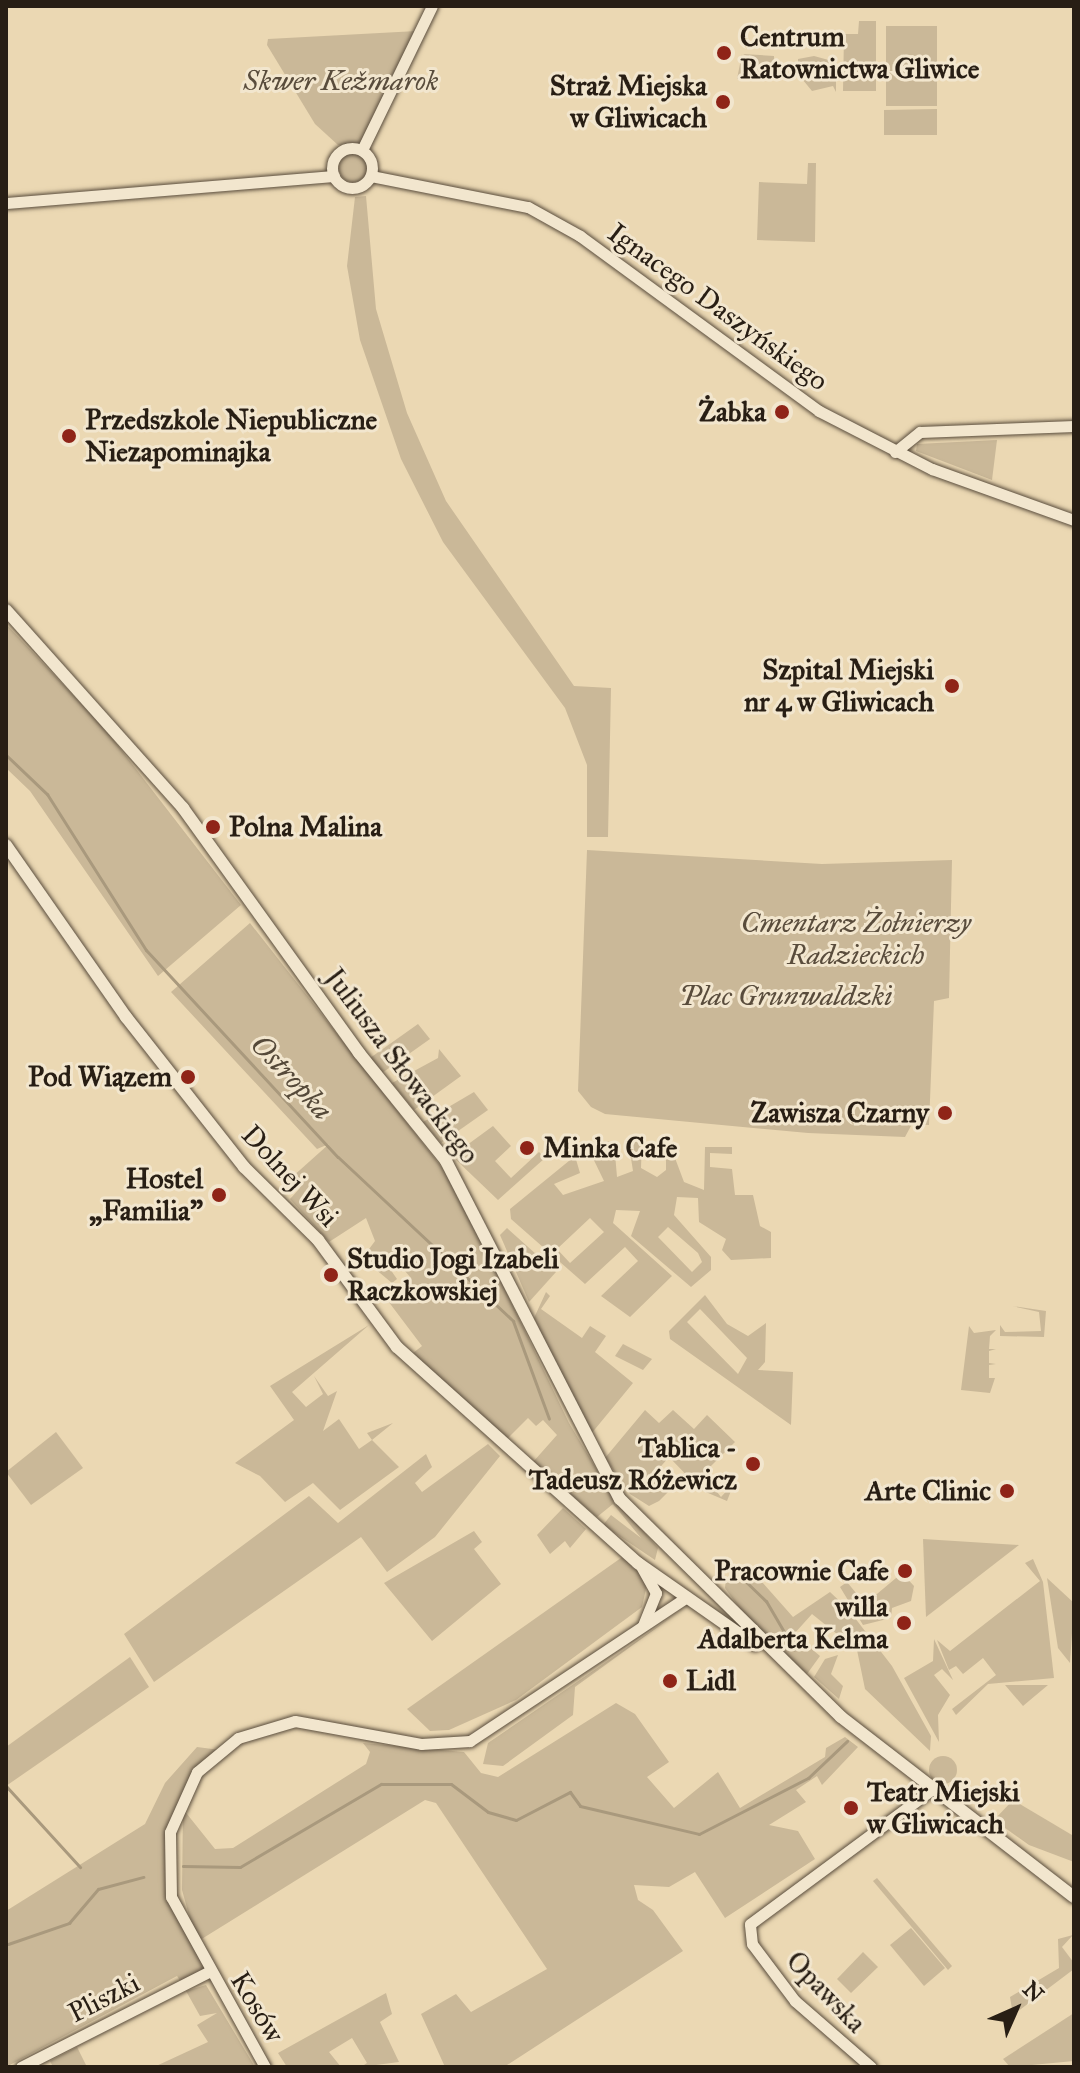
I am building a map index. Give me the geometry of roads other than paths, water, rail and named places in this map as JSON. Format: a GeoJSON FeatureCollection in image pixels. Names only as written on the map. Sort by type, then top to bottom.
{"type":"FeatureCollection","features":[{"type":"Feature","properties":{"kind":"main road","name":"Juliusza Słowackiego"},"geometry":{"type":"LineString","coordinates":[[6,610],[183,808],[359,1053],[446,1161],[597,1463],[666,1548],[774,1657]]}},
{"type":"Feature","properties":{"kind":"main road","name":"Dolnej Wsi"},"geometry":{"type":"LineString","coordinates":[[6,845],[133,1026],[244,1167],[318,1240],[397,1347],[638,1563],[774,1657]]}},
{"type":"Feature","properties":{"kind":"main road"},"geometry":{"type":"LineString","coordinates":[[638,1563],[656,1567],[666,1548]]}},
{"type":"Feature","properties":{"kind":"main road"},"geometry":{"type":"LineString","coordinates":[[774,1657],[930,1791],[1074,1897]]}},
{"type":"Feature","properties":{"kind":"main road"},"geometry":{"type":"LineString","coordinates":[[1050,1878],[1074,1889]]}},
{"type":"Feature","properties":{"kind":"street"},"geometry":{"type":"LineString","coordinates":[[6,203],[334,176],[355,188],[371,176],[362,150],[432,6]]}},
{"type":"Feature","properties":{"kind":"street"},"geometry":{"type":"LineString","coordinates":[[334,176],[339,153],[362,150]]}},
{"type":"Feature","properties":{"kind":"street","name":"Ignacego Daszyńskiego"},"geometry":{"type":"LineString","coordinates":[[371,176],[485,193],[558,222],[776,384],[895,452],[1074,520]]}},
{"type":"Feature","properties":{"kind":"street"},"geometry":{"type":"LineString","coordinates":[[895,452],[920,432],[1074,426]]}},
{"type":"Feature","properties":{"kind":"street"},"geometry":{"type":"LineString","coordinates":[[638,1563],[656,1593],[641,1628]]}},
{"type":"Feature","properties":{"kind":"street","name":"Kosów"},"geometry":{"type":"LineString","coordinates":[[265,2067],[208,1972],[171,1897],[167,1849],[186,1789],[220,1750],[265,1726],[309,1720],[421,1744],[470,1741],[687,1597]]}},
{"type":"Feature","properties":{"kind":"street","name":"Opawska"},"geometry":{"type":"LineString","coordinates":[[871,2067],[823,2031],[752,1944],[756,1916],[930,1791]]}},
{"type":"Feature","properties":{"kind":"street","name":"Pliszki"},"geometry":{"type":"LineString","coordinates":[[21,2067],[208,1972]]}},
{"type":"Feature","properties":{"kind":"waterway","name":"Ostropka"},"geometry":{"type":"LineString","coordinates":[[6,755],[47,794],[146,950],[338,1157],[513,1321],[549,1419]]}},
{"type":"Feature","properties":{"kind":"waterway","name":"Ostropka"},"geometry":{"type":"LineString","coordinates":[[741,1577],[766,1601],[794,1649]]}},
{"type":"Feature","properties":{"kind":"waterway"},"geometry":{"type":"LineString","coordinates":[[183,1866],[240,1867],[381,1784],[451,1784],[488,1812],[516,1820],[570,1792],[580,1806],[699,1834],[808,1778],[847,1741]]}},
{"type":"Feature","properties":{"kind":"waterway"},"geometry":{"type":"LineString","coordinates":[[6,1786],[80,1867]]}},
{"type":"Feature","properties":{"kind":"waterway"},"geometry":{"type":"LineString","coordinates":[[8,1944],[69,1923],[98,1889],[143,1877]]}},
{"type":"Feature","properties":{"kind":"place","name":"Centrum Ratownictwa Gliwice"},"geometry":{"type":"Point","coordinates":[724,53]}},
{"type":"Feature","properties":{"kind":"place","name":"Straż Miejska w Gliwicach"},"geometry":{"type":"Point","coordinates":[723,102]}},
{"type":"Feature","properties":{"kind":"place","name":"Żabka"},"geometry":{"type":"Point","coordinates":[782,412]}},
{"type":"Feature","properties":{"kind":"place","name":"Przedszkole Niepubliczne Niezapominajka"},"geometry":{"type":"Point","coordinates":[69,436]}},
{"type":"Feature","properties":{"kind":"place","name":"Szpital Miejski nr 4 w Gliwicach"},"geometry":{"type":"Point","coordinates":[952,686]}},
{"type":"Feature","properties":{"kind":"place","name":"Polna Malina"},"geometry":{"type":"Point","coordinates":[213,827]}},
{"type":"Feature","properties":{"kind":"place","name":"Pod Wiązem"},"geometry":{"type":"Point","coordinates":[188,1077]}},
{"type":"Feature","properties":{"kind":"place","name":"Zawisza Czarny"},"geometry":{"type":"Point","coordinates":[945,1113]}},
{"type":"Feature","properties":{"kind":"place","name":"Minka Cafe"},"geometry":{"type":"Point","coordinates":[527,1148]}},
{"type":"Feature","properties":{"kind":"place","name":"Hostel „Familia”"},"geometry":{"type":"Point","coordinates":[219,1195]}},
{"type":"Feature","properties":{"kind":"place","name":"Studio Jogi Izabeli Raczkowskiej"},"geometry":{"type":"Point","coordinates":[331,1275]}},
{"type":"Feature","properties":{"kind":"place","name":"Tablica - Tadeusz Różewicz"},"geometry":{"type":"Point","coordinates":[753,1464]}},
{"type":"Feature","properties":{"kind":"place","name":"Arte Clinic"},"geometry":{"type":"Point","coordinates":[1007,1491]}},
{"type":"Feature","properties":{"kind":"place","name":"Pracownie Cafe"},"geometry":{"type":"Point","coordinates":[905,1571]}},
{"type":"Feature","properties":{"kind":"place","name":"willa Adalberta Kelma"},"geometry":{"type":"Point","coordinates":[904,1623]}},
{"type":"Feature","properties":{"kind":"place","name":"Lidl"},"geometry":{"type":"Point","coordinates":[670,1681]}},
{"type":"Feature","properties":{"kind":"place","name":"Teatr Miejski w Gliwicach"},"geometry":{"type":"Point","coordinates":[851,1808]}},
{"type":"Feature","properties":{"kind":"park label","name":"Skwer Kežmarok"},"geometry":{"type":"Point","coordinates":[341,81]}},
{"type":"Feature","properties":{"kind":"park label","name":"Cmentarz Żołnierzy Radzieckich"},"geometry":{"type":"Point","coordinates":[856,939]}},
{"type":"Feature","properties":{"kind":"park label","name":"Plac Grunwaldzki"},"geometry":{"type":"Point","coordinates":[786,996]}}]}
